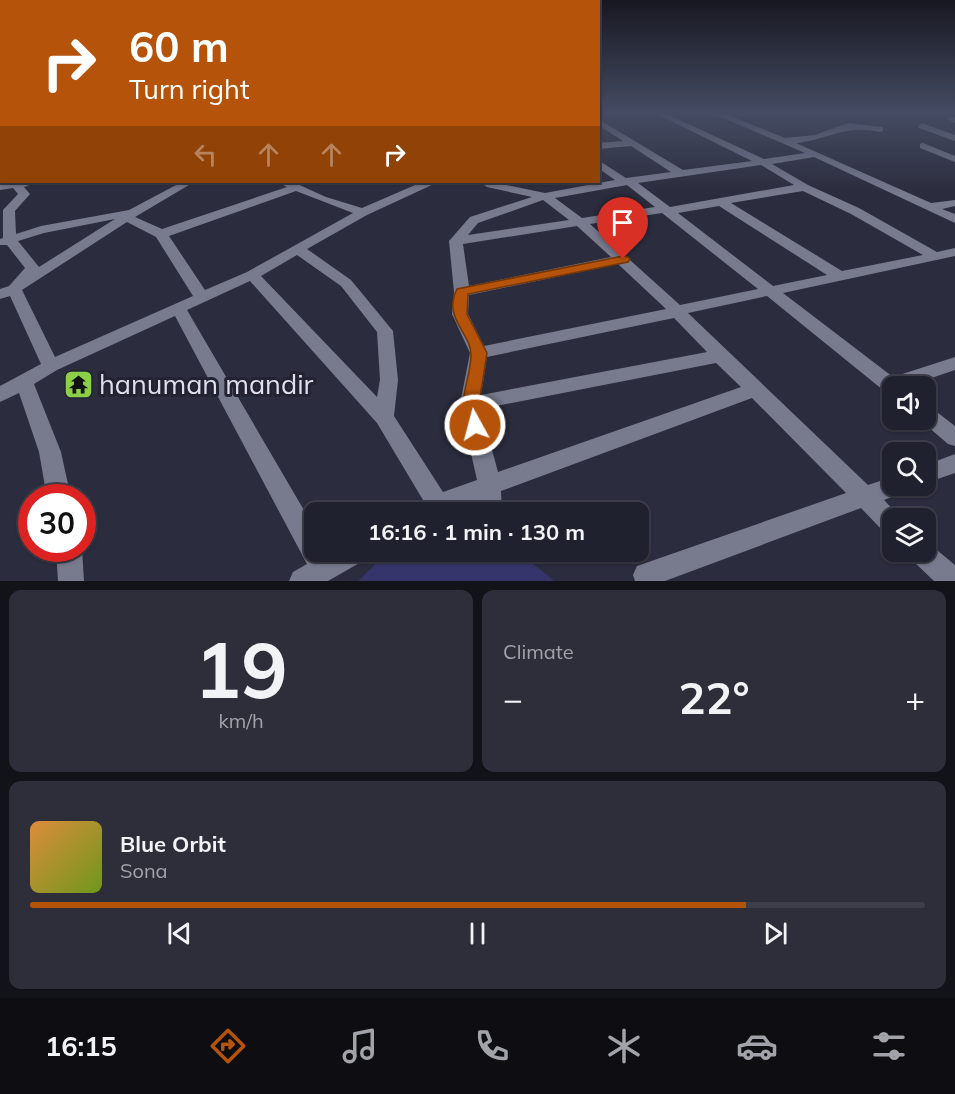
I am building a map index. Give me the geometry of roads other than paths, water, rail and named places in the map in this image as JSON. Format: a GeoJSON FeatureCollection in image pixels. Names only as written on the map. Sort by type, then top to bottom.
{"type":"FeatureCollection","features":[{"type":"Feature","properties":{"kind":"street"},"geometry":{"type":"LineString","coordinates":[[631,141],[680,173]]}},
{"type":"Feature","properties":{"kind":"street"},"geometry":{"type":"LineString","coordinates":[[719,141],[761,161],[804,187],[855,211],[935,256]]}},
{"type":"Feature","properties":{"kind":"street"},"geometry":{"type":"LineString","coordinates":[[783,141],[955,219]]}},
{"type":"Feature","properties":{"kind":"street"},"geometry":{"type":"LineString","coordinates":[[600,146],[634,143]]}},
{"type":"Feature","properties":{"kind":"street"},"geometry":{"type":"LineString","coordinates":[[923,146],[955,159]]}},
{"type":"Feature","properties":{"kind":"street"},"geometry":{"type":"LineString","coordinates":[[490,502],[490,486],[470,404],[479,353],[460,314],[462,292],[456,241],[474,220],[546,195],[815,154]]}},
{"type":"Feature","properties":{"kind":"street"},"geometry":{"type":"LineString","coordinates":[[600,164],[666,210],[882,379]]}},
{"type":"Feature","properties":{"kind":"street"},"geometry":{"type":"LineString","coordinates":[[0,187],[15,183],[24,194],[5,211],[5,241],[33,268],[7,292]]}},
{"type":"Feature","properties":{"kind":"street"},"geometry":{"type":"LineString","coordinates":[[7,292],[126,217],[188,183]]}},
{"type":"Feature","properties":{"kind":"street"},"geometry":{"type":"LineString","coordinates":[[5,241],[41,230],[121,216],[188,183]]}},
{"type":"Feature","properties":{"kind":"street"},"geometry":{"type":"LineString","coordinates":[[0,395],[51,366],[252,275],[363,212],[426,183]]}},
{"type":"Feature","properties":{"kind":"street"},"geometry":{"type":"LineString","coordinates":[[487,183],[546,195],[580,222],[623,259],[677,311],[754,390],[882,514]]}},
{"type":"Feature","properties":{"kind":"street"},"geometry":{"type":"LineString","coordinates":[[161,234],[290,185],[363,212]]}},
{"type":"Feature","properties":{"kind":"street"},"geometry":{"type":"LineString","coordinates":[[456,241],[722,202],[804,187]]}},
{"type":"Feature","properties":{"kind":"street"},"geometry":{"type":"LineString","coordinates":[[722,202],[841,278]]}},
{"type":"Feature","properties":{"kind":"street"},"geometry":{"type":"LineString","coordinates":[[930,207],[955,203]]}},
{"type":"Feature","properties":{"kind":"street"},"geometry":{"type":"LineString","coordinates":[[126,217],[161,234],[202,297]]}},
{"type":"Feature","properties":{"kind":"street"},"geometry":{"type":"LineString","coordinates":[[297,249],[346,282],[385,331],[389,380],[384,417]]}},
{"type":"Feature","properties":{"kind":"street"},"geometry":{"type":"LineString","coordinates":[[479,353],[955,252]]}},
{"type":"Feature","properties":{"kind":"street"},"geometry":{"type":"LineString","coordinates":[[462,292],[623,259]]}},
{"type":"Feature","properties":{"kind":"street"},"geometry":{"type":"LineString","coordinates":[[252,275],[384,417],[426,502]]}},
{"type":"Feature","properties":{"kind":"street"},"geometry":{"type":"LineString","coordinates":[[7,292],[51,366]]}},
{"type":"Feature","properties":{"kind":"street"},"geometry":{"type":"LineString","coordinates":[[178,308],[313,575],[336,562]]}},
{"type":"Feature","properties":{"kind":"street"},"geometry":{"type":"LineString","coordinates":[[470,404],[720,356]]}},
{"type":"Feature","properties":{"kind":"street"},"geometry":{"type":"LineString","coordinates":[[919,376],[955,363]]}},
{"type":"Feature","properties":{"kind":"street"},"geometry":{"type":"LineString","coordinates":[[24,381],[50,452],[56,484]]}},
{"type":"Feature","properties":{"kind":"street"},"geometry":{"type":"LineString","coordinates":[[448,502],[754,390]]}},
{"type":"Feature","properties":{"kind":"street"},"geometry":{"type":"LineString","coordinates":[[936,422],[955,438]]}},
{"type":"Feature","properties":{"kind":"street"},"geometry":{"type":"LineString","coordinates":[[936,470],[955,463]]}},
{"type":"Feature","properties":{"kind":"street"},"geometry":{"type":"LineString","coordinates":[[646,575],[882,491]]}},
{"type":"Feature","properties":{"kind":"street"},"geometry":{"type":"LineString","coordinates":[[70,562],[71,581]]}},
{"type":"Feature","properties":{"kind":"street"},"geometry":{"type":"LineString","coordinates":[[933,562],[953,581]]}},
{"type":"Feature","properties":{"kind":"place","name":"hanuman mandir"},"geometry":{"type":"Point","coordinates":[78,385]}}]}
